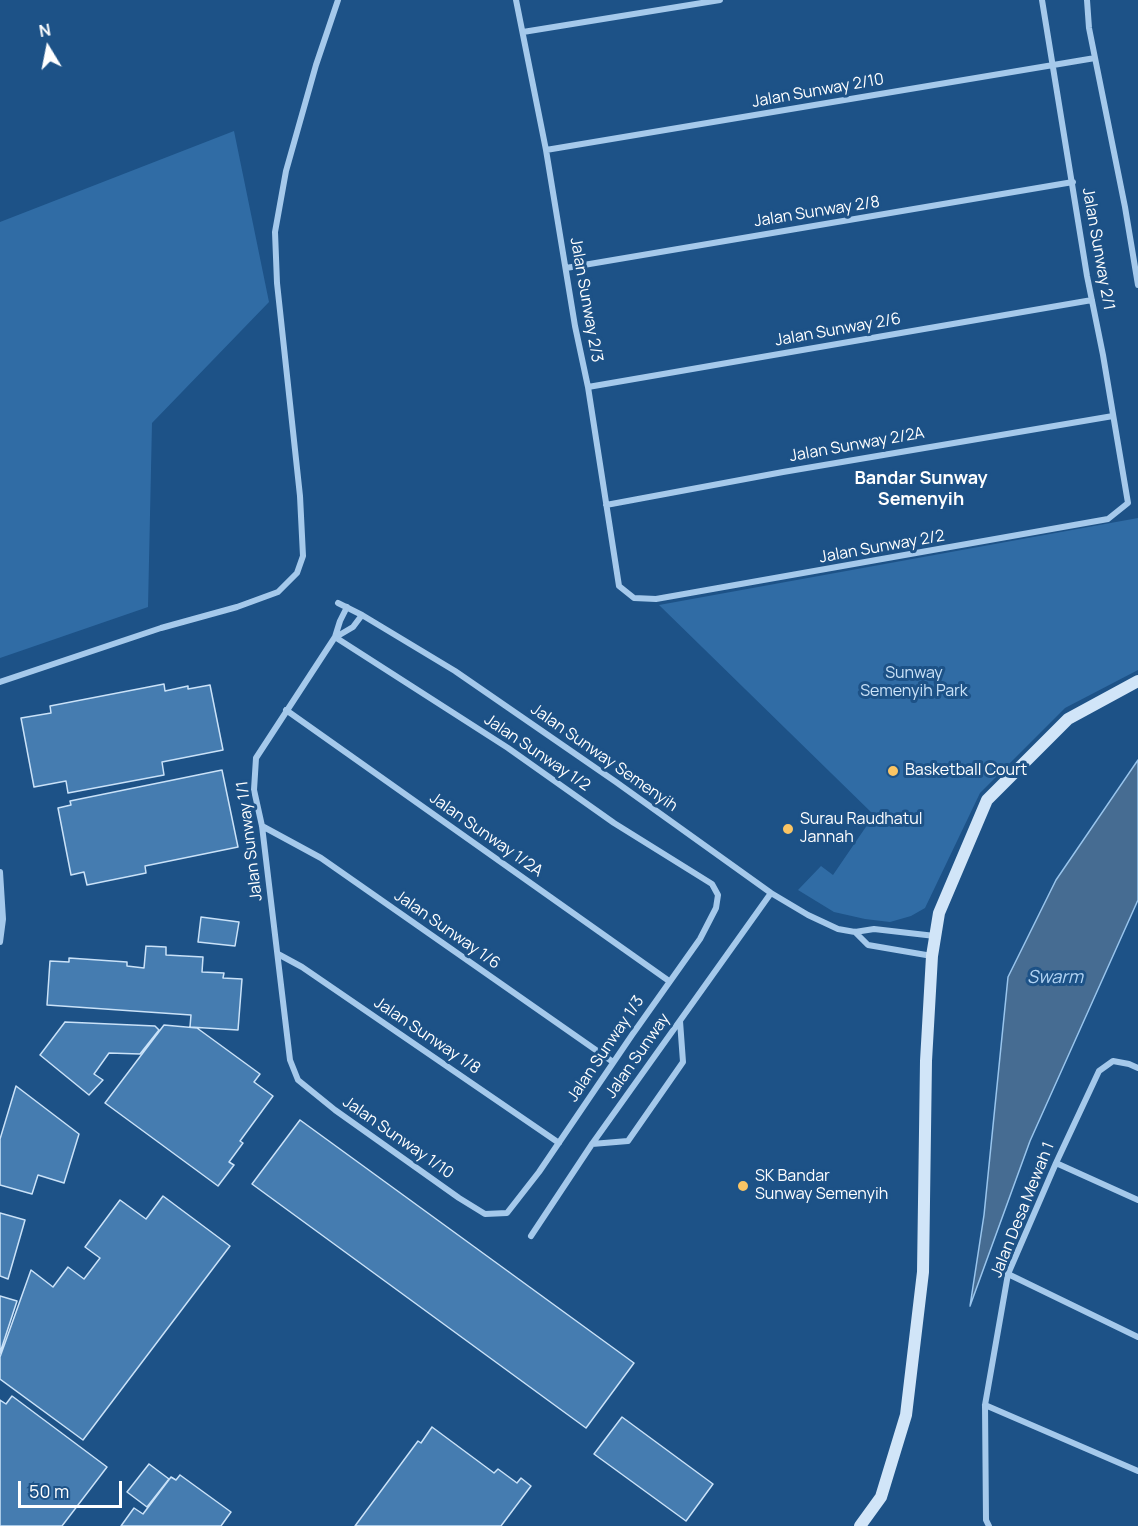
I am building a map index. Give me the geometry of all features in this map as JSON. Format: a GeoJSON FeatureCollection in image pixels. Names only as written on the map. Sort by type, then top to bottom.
{"type":"FeatureCollection","features":[{"type":"Feature","properties":{"kind":"street"},"geometry":{"type":"LineString","coordinates":[[0,682],[278,592],[297,573],[303,556],[300,496],[277,283],[275,232],[289,160],[316,65],[338,0]]}},
{"type":"Feature","properties":{"kind":"street","name":"Jalan Sunway 2/3"},"geometry":{"type":"LineString","coordinates":[[516,0],[546,150],[575,326],[588,387],[619,586],[634,598]]}},
{"type":"Feature","properties":{"kind":"street"},"geometry":{"type":"LineString","coordinates":[[523,32],[720,0]]}},
{"type":"Feature","properties":{"kind":"street","name":"Jalan Sunway 2/1"},"geometry":{"type":"LineString","coordinates":[[1042,0],[1128,503]]}},
{"type":"Feature","properties":{"kind":"street"},"geometry":{"type":"LineString","coordinates":[[1087,0],[1089,28],[1138,285]]}},
{"type":"Feature","properties":{"kind":"street","name":"Jalan Sunway 2/10"},"geometry":{"type":"LineString","coordinates":[[546,150],[1095,58]]}},
{"type":"Feature","properties":{"kind":"street","name":"Jalan Sunway 2/8"},"geometry":{"type":"LineString","coordinates":[[566,268],[1073,182]]}},
{"type":"Feature","properties":{"kind":"street","name":"Jalan Sunway 2/6"},"geometry":{"type":"LineString","coordinates":[[588,387],[1092,300]]}},
{"type":"Feature","properties":{"kind":"street","name":"Jalan Sunway 2/2A"},"geometry":{"type":"LineString","coordinates":[[606,505],[838,462],[1113,416]]}},
{"type":"Feature","properties":{"kind":"street","name":"Jalan Sunway 2/2"},"geometry":{"type":"LineString","coordinates":[[634,598],[667,598],[1108,519],[1128,503]]}},
{"type":"Feature","properties":{"kind":"street","name":"Jalan Sunway Semenyih"},"geometry":{"type":"LineString","coordinates":[[338,603],[455,671],[625,788],[771,893],[808,915],[838,929],[855,932],[874,929],[935,936]]}},
{"type":"Feature","properties":{"kind":"street","name":"Jalan Sunway 1/1"},"geometry":{"type":"LineString","coordinates":[[290,1060],[262,825],[254,790],[256,758],[335,638],[347,607]]}},
{"type":"Feature","properties":{"kind":"street"},"geometry":{"type":"LineString","coordinates":[[335,638],[353,627],[362,615]]}},
{"type":"Feature","properties":{"kind":"street","name":"Jalan Sunway 1/2"},"geometry":{"type":"LineString","coordinates":[[335,638],[508,748],[614,823],[712,884],[718,896]]}},
{"type":"Feature","properties":{"kind":"street"},"geometry":{"type":"LineString","coordinates":[[860,1526],[880,1497],[906,1415],[923,1272],[926,1060],[932,956],[939,913],[987,800],[1068,719],[1138,681]]}},
{"type":"Feature","properties":{"kind":"street","name":"Jalan Sunway 1/2A"},"geometry":{"type":"LineString","coordinates":[[286,710],[669,981]]}},
{"type":"Feature","properties":{"kind":"street","name":"Jalan Sunway 1/6"},"geometry":{"type":"LineString","coordinates":[[262,825],[321,858],[613,1062]]}},
{"type":"Feature","properties":{"kind":"street"},"geometry":{"type":"LineString","coordinates":[[0,872],[3,920],[0,942]]}},
{"type":"Feature","properties":{"kind":"street","name":"Jalan Sunway"},"geometry":{"type":"LineString","coordinates":[[531,1236],[592,1144],[771,893]]}},
{"type":"Feature","properties":{"kind":"street","name":"Jalan Sunway 1/3"},"geometry":{"type":"LineString","coordinates":[[507,1213],[539,1172],[700,939],[716,908],[718,896]]}},
{"type":"Feature","properties":{"kind":"street","name":"Jalan Sunway Semenyih"},"geometry":{"type":"LineString","coordinates":[[855,932],[868,945],[932,956]]}},
{"type":"Feature","properties":{"kind":"street","name":"Jalan Sunway 1/8"},"geometry":{"type":"LineString","coordinates":[[278,954],[302,967],[559,1143]]}},
{"type":"Feature","properties":{"kind":"street"},"geometry":{"type":"LineString","coordinates":[[592,1144],[628,1140],[682,1062],[680,1020]]}},
{"type":"Feature","properties":{"kind":"street","name":"Jalan Sunway 1/10"},"geometry":{"type":"LineString","coordinates":[[290,1060],[298,1080],[335,1110],[459,1198],[484,1214],[507,1213]]}},
{"type":"Feature","properties":{"kind":"street","name":"Jalan Desa Mewah 1"},"geometry":{"type":"LineString","coordinates":[[989,1526],[986,1520],[985,1405],[1008,1274],[1056,1163],[1100,1071],[1113,1061],[1138,1068]]}},
{"type":"Feature","properties":{"kind":"street"},"geometry":{"type":"LineString","coordinates":[[1056,1163],[1138,1200]]}},
{"type":"Feature","properties":{"kind":"street"},"geometry":{"type":"LineString","coordinates":[[1008,1274],[1138,1337]]}},
{"type":"Feature","properties":{"kind":"street"},"geometry":{"type":"LineString","coordinates":[[985,1405],[1138,1471]]}},
{"type":"Feature","properties":{"kind":"green space"},"geometry":{"type":"Polygon","coordinates":[[[234,131],[269,302],[152,423],[148,607],[0,658],[0,222],[234,131]]]}},
{"type":"Feature","properties":{"kind":"green space","name":"Sunway Semenyih Park"},"geometry":{"type":"Polygon","coordinates":[[[1138,518],[1138,670],[1065,708],[980,793],[925,908],[911,916],[890,922],[865,919],[834,912],[798,890],[821,866],[833,875],[874,815],[659,605],[1138,518]]]}},
{"type":"Feature","properties":{"kind":"water","name":"Swarm"},"geometry":{"type":"Polygon","coordinates":[[[1138,760],[1138,900],[1030,1141],[970,1306],[984,1215],[1008,977],[1056,880],[1138,760]]]}},
{"type":"Feature","properties":{"kind":"building"},"geometry":{"type":"Polygon","coordinates":[[[164,684],[165,691],[188,686],[188,689],[210,685],[223,750],[162,762],[164,775],[68,793],[66,781],[34,787],[21,718],[51,713],[50,706],[164,684]]]}},
{"type":"Feature","properties":{"kind":"building"},"geometry":{"type":"Polygon","coordinates":[[[222,770],[238,847],[145,866],[146,873],[87,885],[84,872],[71,875],[58,808],[71,805],[70,801],[222,770]]]}},
{"type":"Feature","properties":{"kind":"building"},"geometry":{"type":"Polygon","coordinates":[[[201,917],[239,922],[235,946],[198,942],[201,917]]]}},
{"type":"Feature","properties":{"kind":"building"},"geometry":{"type":"Polygon","coordinates":[[[146,946],[166,947],[166,955],[203,957],[202,972],[224,973],[223,978],[242,979],[238,1030],[190,1027],[191,1015],[47,1005],[50,961],[69,962],[69,958],[127,962],[127,966],[144,968],[146,946]]]}},
{"type":"Feature","properties":{"kind":"building"},"geometry":{"type":"Polygon","coordinates":[[[65,1022],[155,1026],[159,1030],[140,1054],[109,1053],[94,1074],[103,1080],[89,1095],[40,1055],[65,1022]]]}},
{"type":"Feature","properties":{"kind":"building"},"geometry":{"type":"Polygon","coordinates":[[[164,1025],[197,1028],[260,1074],[254,1082],[273,1096],[240,1141],[243,1143],[229,1162],[234,1165],[218,1186],[105,1103],[164,1025]]]}},
{"type":"Feature","properties":{"kind":"building"},"geometry":{"type":"Polygon","coordinates":[[[16,1086],[79,1134],[64,1183],[38,1175],[32,1194],[0,1185],[0,1139],[16,1086]]]}},
{"type":"Feature","properties":{"kind":"building"},"geometry":{"type":"Polygon","coordinates":[[[300,1120],[634,1363],[586,1428],[252,1184],[300,1120]]]}},
{"type":"Feature","properties":{"kind":"building"},"geometry":{"type":"Polygon","coordinates":[[[163,1196],[230,1246],[83,1440],[0,1379],[0,1357],[31,1270],[53,1287],[68,1267],[84,1279],[100,1258],[85,1247],[120,1200],[146,1219],[163,1196]]]}},
{"type":"Feature","properties":{"kind":"building"},"geometry":{"type":"Polygon","coordinates":[[[0,1213],[25,1220],[8,1279],[0,1276],[0,1213]]]}},
{"type":"Feature","properties":{"kind":"building"},"geometry":{"type":"Polygon","coordinates":[[[0,1296],[17,1301],[0,1353],[0,1296]]]}},
{"type":"Feature","properties":{"kind":"building"},"geometry":{"type":"Polygon","coordinates":[[[12,1396],[107,1467],[62,1526],[0,1526],[0,1400],[6,1404],[12,1396]]]}},
{"type":"Feature","properties":{"kind":"building"},"geometry":{"type":"Polygon","coordinates":[[[622,1417],[713,1484],[686,1521],[594,1454],[622,1417]]]}},
{"type":"Feature","properties":{"kind":"building"},"geometry":{"type":"Polygon","coordinates":[[[432,1427],[494,1473],[498,1469],[517,1483],[521,1478],[531,1486],[501,1526],[355,1526],[418,1441],[421,1443],[432,1427]]]}},
{"type":"Feature","properties":{"kind":"building"},"geometry":{"type":"Polygon","coordinates":[[[149,1464],[169,1479],[147,1507],[127,1492],[149,1464]]]}},
{"type":"Feature","properties":{"kind":"building"},"geometry":{"type":"Polygon","coordinates":[[[180,1475],[231,1512],[221,1526],[121,1526],[134,1508],[143,1514],[171,1477],[176,1480],[180,1475]]]}},
{"type":"Feature","properties":{"kind":"place","name":"Basketball Court"},"geometry":{"type":"Point","coordinates":[893,771]}},
{"type":"Feature","properties":{"kind":"place","name":"Surau Raudhatul Jannah"},"geometry":{"type":"Point","coordinates":[788,829]}},
{"type":"Feature","properties":{"kind":"place","name":"SK Bandar Sunway Semenyih"},"geometry":{"type":"Point","coordinates":[743,1186]}},
{"type":"Feature","properties":{"kind":"district","name":"Bandar Sunway Semenyih"},"geometry":{"type":"Point","coordinates":[921,489]}}]}
